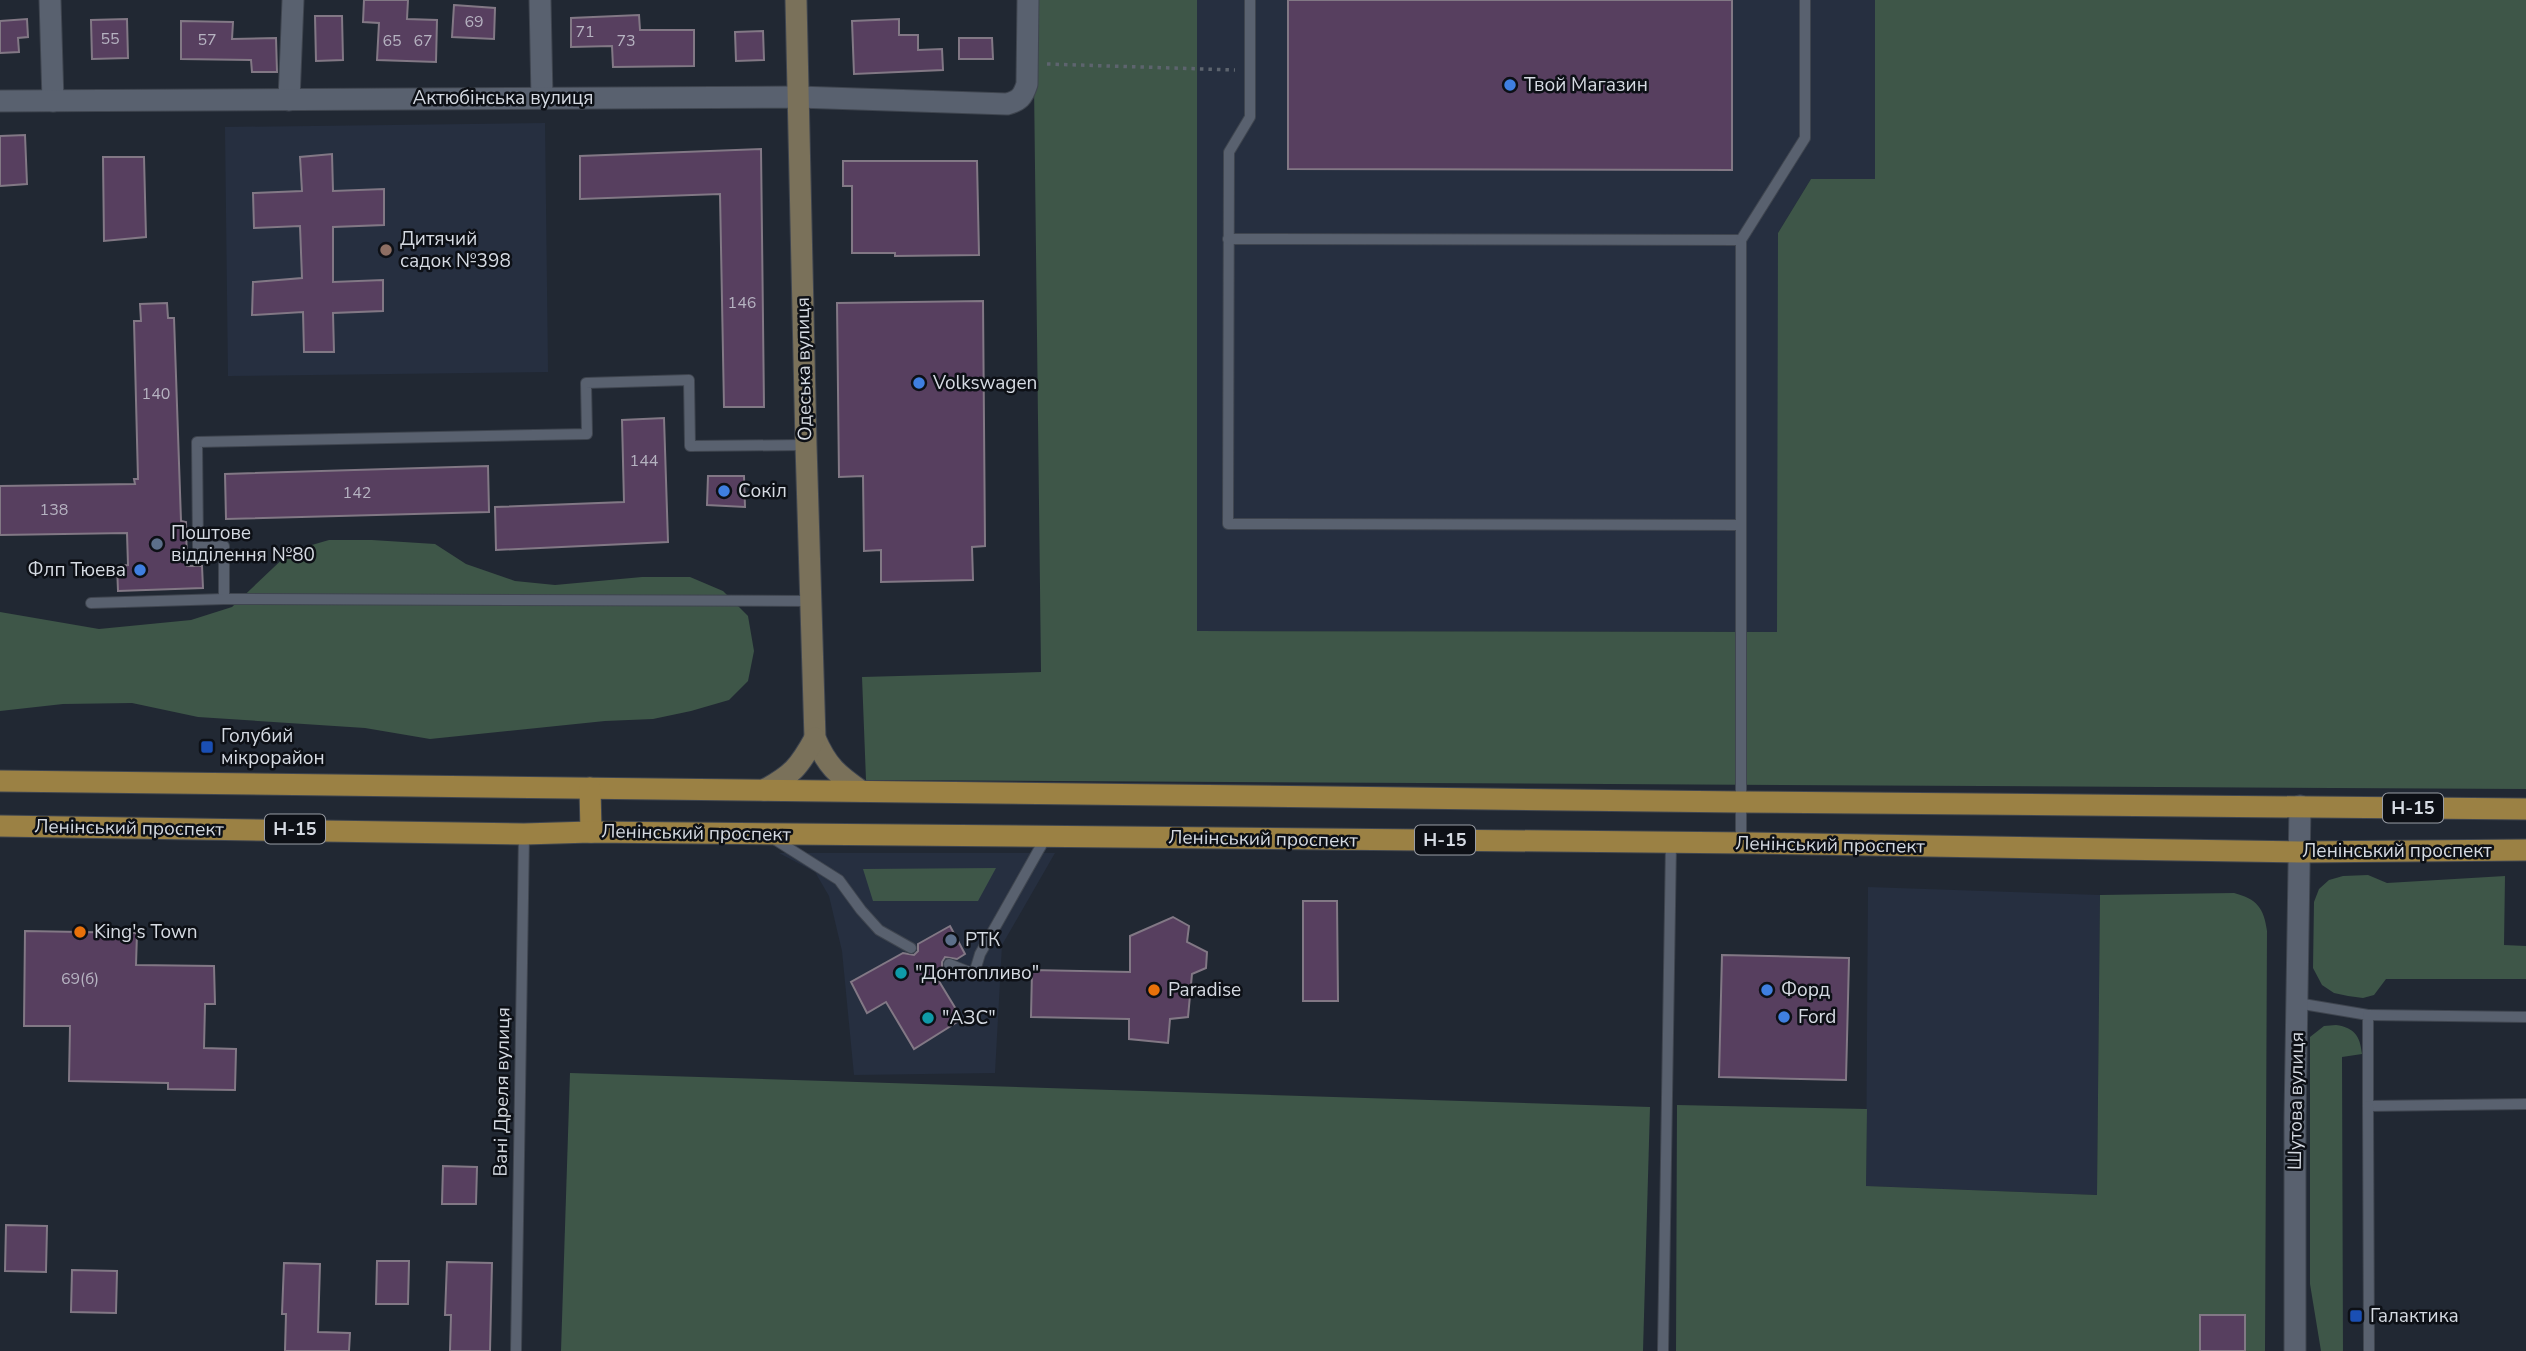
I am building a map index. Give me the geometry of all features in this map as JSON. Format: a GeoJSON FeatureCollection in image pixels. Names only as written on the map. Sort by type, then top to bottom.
{"type":"FeatureCollection","features":[{"type":"Feature","properties":{"kind":"main road","name":"Н-15"},"geometry":{"type":"LineString","coordinates":[[0,781],[2526,809]]}},
{"type":"Feature","properties":{"kind":"main road"},"geometry":{"type":"LineString","coordinates":[[590,788],[591,832]]}},
{"type":"Feature","properties":{"kind":"main road","name":"Ленінський проспект"},"geometry":{"type":"LineString","coordinates":[[0,826],[524,834],[591,832],[1741,843],[2300,852],[2526,850]]}},
{"type":"Feature","properties":{"kind":"street"},"geometry":{"type":"LineString","coordinates":[[50,0],[52,101]]}},
{"type":"Feature","properties":{"kind":"street"},"geometry":{"type":"LineString","coordinates":[[289,100],[293,0]]}},
{"type":"Feature","properties":{"kind":"street"},"geometry":{"type":"LineString","coordinates":[[540,0],[542,98]]}},
{"type":"Feature","properties":{"kind":"street","name":"Одеська вулиця"},"geometry":{"type":"LineString","coordinates":[[796,0],[815,738],[835,773],[862,792]]}},
{"type":"Feature","properties":{"kind":"street"},"geometry":{"type":"LineString","coordinates":[[1027,63],[1028,0]]}},
{"type":"Feature","properties":{"kind":"street","name":"Актюбінська вулиця"},"geometry":{"type":"LineString","coordinates":[[0,101],[799,97],[1007,104],[1018,102],[1024,94],[1027,63]]}},
{"type":"Feature","properties":{"kind":"street"},"geometry":{"type":"LineString","coordinates":[[764,790],[788,777],[803,760],[815,738]]}},
{"type":"Feature","properties":{"kind":"street","name":"Шутова вулиця"},"geometry":{"type":"LineString","coordinates":[[2295,1351],[2300,806]]}},
{"type":"Feature","properties":{"kind":"lane"},"geometry":{"type":"LineString","coordinates":[[1250,0],[1250,117],[1229,152],[1228,524],[1741,525]]}},
{"type":"Feature","properties":{"kind":"lane"},"geometry":{"type":"LineString","coordinates":[[1741,843],[1741,240],[1805,138],[1805,0]]}},
{"type":"Feature","properties":{"kind":"lane"},"geometry":{"type":"LineString","coordinates":[[1228,239],[1741,240]]}},
{"type":"Feature","properties":{"kind":"lane"},"geometry":{"type":"LineString","coordinates":[[224,599],[224,546],[198,547],[197,443],[587,434],[586,383],[689,380],[690,446],[806,445]]}},
{"type":"Feature","properties":{"kind":"lane"},"geometry":{"type":"LineString","coordinates":[[91,603],[224,599],[811,601]]}},
{"type":"Feature","properties":{"kind":"lane","name":"Вані Дреля вулиця"},"geometry":{"type":"LineString","coordinates":[[516,1351],[524,834]]}},
{"type":"Feature","properties":{"kind":"lane"},"geometry":{"type":"LineString","coordinates":[[765,834],[839,880],[861,911],[879,930],[911,948]]}},
{"type":"Feature","properties":{"kind":"lane"},"geometry":{"type":"LineString","coordinates":[[949,964],[974,974],[980,954],[1046,836]]}},
{"type":"Feature","properties":{"kind":"lane"},"geometry":{"type":"LineString","coordinates":[[1663,1351],[1671,843]]}},
{"type":"Feature","properties":{"kind":"lane"},"geometry":{"type":"LineString","coordinates":[[2297,1003],[2368,1015],[2526,1017]]}},
{"type":"Feature","properties":{"kind":"lane"},"geometry":{"type":"LineString","coordinates":[[2368,1015],[2369,1351]]}},
{"type":"Feature","properties":{"kind":"lane"},"geometry":{"type":"LineString","coordinates":[[2368,1106],[2526,1104]]}},
{"type":"Feature","properties":{"kind":"path"},"geometry":{"type":"LineString","coordinates":[[1027,63],[1250,71]]}},
{"type":"Feature","properties":{"kind":"shaded area"},"geometry":{"type":"Polygon","coordinates":[[[1197,0],[1875,0],[1875,179],[1811,179],[1778,233],[1778,632],[1197,631],[1197,0]]]}},
{"type":"Feature","properties":{"kind":"shaded area","name":"Дитячий садок №398"},"geometry":{"type":"Polygon","coordinates":[[[545,123],[548,372],[228,376],[225,127],[545,123]]]}},
{"type":"Feature","properties":{"kind":"shaded area"},"geometry":{"type":"Polygon","coordinates":[[[779,853],[1055,853],[1002,945],[995,1073],[854,1075],[842,951],[829,896],[815,872],[779,853]]]}},
{"type":"Feature","properties":{"kind":"shaded area"},"geometry":{"type":"Polygon","coordinates":[[[1868,887],[2100,895],[2097,1195],[1866,1186],[1868,887]]]}},
{"type":"Feature","properties":{"kind":"green space"},"geometry":{"type":"Polygon","coordinates":[[[1033,0],[1197,0],[1197,631],[1777,632],[1778,233],[1811,179],[1875,179],[1875,0],[2526,0],[2526,789],[866,780],[862,677],[1041,672],[1033,0]]]}},
{"type":"Feature","properties":{"kind":"green space"},"geometry":{"type":"Polygon","coordinates":[[[329,540],[435,544],[466,564],[515,581],[555,585],[642,577],[690,577],[723,591],[748,616],[754,651],[748,681],[729,700],[653,719],[605,721],[430,739],[365,728],[198,717],[132,703],[63,704],[0,711],[0,612],[99,629],[191,620],[232,607],[291,551],[329,540]]]}},
{"type":"Feature","properties":{"kind":"green space"},"geometry":{"type":"Polygon","coordinates":[[[996,868],[978,901],[873,901],[863,869],[996,868]]]}},
{"type":"Feature","properties":{"kind":"green space"},"geometry":{"type":"Polygon","coordinates":[[[2368,875],[2387,883],[2505,876],[2504,945],[2526,946],[2526,979],[2386,979],[2374,995],[2363,998],[2334,993],[2322,985],[2313,968],[2314,902],[2319,889],[2329,880],[2343,876],[2368,875]]]}},
{"type":"Feature","properties":{"kind":"green space"},"geometry":{"type":"Polygon","coordinates":[[[2234,893],[2248,898],[2258,906],[2264,916],[2267,931],[2265,1351],[1676,1351],[1677,1105],[1867,1109],[1866,1186],[2097,1195],[2100,895],[2234,893]]]}},
{"type":"Feature","properties":{"kind":"green space"},"geometry":{"type":"Polygon","coordinates":[[[2324,1026],[2348,1028],[2355,1034],[2362,1054],[2342,1057],[2343,1351],[2321,1351],[2310,1284],[2310,1037],[2324,1026]]]}},
{"type":"Feature","properties":{"kind":"green space"},"geometry":{"type":"Polygon","coordinates":[[[570,1073],[1650,1107],[1643,1351],[561,1351],[570,1073]]]}},
{"type":"Feature","properties":{"kind":"building"},"geometry":{"type":"Polygon","coordinates":[[[364,0],[408,0],[407,19],[437,20],[436,62],[377,60],[379,23],[363,22],[364,0]]]}},
{"type":"Feature","properties":{"kind":"building","name":"Твой Магазин"},"geometry":{"type":"Polygon","coordinates":[[[1288,0],[1732,0],[1732,170],[1288,169],[1288,0]]]}},
{"type":"Feature","properties":{"kind":"building"},"geometry":{"type":"Polygon","coordinates":[[[454,5],[495,8],[494,39],[452,37],[454,5]]]}},
{"type":"Feature","properties":{"kind":"building"},"geometry":{"type":"Polygon","coordinates":[[[639,15],[640,30],[694,30],[694,66],[613,67],[612,46],[571,47],[571,18],[639,15]]]}},
{"type":"Feature","properties":{"kind":"building"},"geometry":{"type":"Polygon","coordinates":[[[315,16],[342,16],[343,60],[316,61],[315,16]]]}},
{"type":"Feature","properties":{"kind":"building"},"geometry":{"type":"Polygon","coordinates":[[[27,19],[28,37],[18,38],[19,52],[0,53],[0,21],[27,19]]]}},
{"type":"Feature","properties":{"kind":"building"},"geometry":{"type":"Polygon","coordinates":[[[127,19],[128,58],[92,59],[91,20],[127,19]]]}},
{"type":"Feature","properties":{"kind":"building"},"geometry":{"type":"Polygon","coordinates":[[[899,19],[899,35],[918,35],[918,50],[942,49],[943,70],[854,74],[852,21],[899,19]]]}},
{"type":"Feature","properties":{"kind":"building"},"geometry":{"type":"Polygon","coordinates":[[[181,21],[233,22],[232,39],[276,38],[277,72],[252,72],[251,60],[181,59],[181,21]]]}},
{"type":"Feature","properties":{"kind":"building"},"geometry":{"type":"Polygon","coordinates":[[[763,31],[764,60],[736,61],[735,32],[763,31]]]}},
{"type":"Feature","properties":{"kind":"building"},"geometry":{"type":"Polygon","coordinates":[[[959,38],[992,38],[993,59],[959,59],[959,38]]]}},
{"type":"Feature","properties":{"kind":"building"},"geometry":{"type":"Polygon","coordinates":[[[25,135],[27,184],[0,186],[0,136],[25,135]]]}},
{"type":"Feature","properties":{"kind":"building"},"geometry":{"type":"Polygon","coordinates":[[[761,149],[764,407],[724,407],[720,194],[580,199],[580,156],[761,149]]]}},
{"type":"Feature","properties":{"kind":"building"},"geometry":{"type":"Polygon","coordinates":[[[332,154],[333,191],[384,189],[384,225],[333,227],[333,282],[383,280],[383,311],[333,313],[334,352],[304,352],[303,312],[252,315],[253,282],[302,278],[300,226],[254,228],[253,193],[302,191],[300,157],[332,154]]]}},
{"type":"Feature","properties":{"kind":"building"},"geometry":{"type":"Polygon","coordinates":[[[103,157],[144,157],[146,237],[104,241],[103,157]]]}},
{"type":"Feature","properties":{"kind":"building"},"geometry":{"type":"Polygon","coordinates":[[[843,161],[977,161],[979,255],[895,256],[895,253],[852,253],[852,186],[843,186],[843,161]]]}},
{"type":"Feature","properties":{"kind":"building"},"geometry":{"type":"Polygon","coordinates":[[[983,301],[985,546],[972,547],[973,580],[881,582],[881,550],[864,551],[863,476],[839,477],[837,303],[983,301]]]}},
{"type":"Feature","properties":{"kind":"building"},"geometry":{"type":"Polygon","coordinates":[[[167,303],[168,318],[174,318],[181,521],[186,522],[187,566],[202,566],[203,588],[118,591],[117,566],[128,565],[127,533],[0,535],[0,486],[135,484],[134,479],[138,479],[134,321],[141,321],[140,304],[167,303]]]}},
{"type":"Feature","properties":{"kind":"building"},"geometry":{"type":"Polygon","coordinates":[[[664,418],[668,542],[496,550],[495,507],[624,502],[622,420],[664,418]]]}},
{"type":"Feature","properties":{"kind":"building"},"geometry":{"type":"Polygon","coordinates":[[[488,466],[489,512],[226,519],[225,474],[488,466]]]}},
{"type":"Feature","properties":{"kind":"building"},"geometry":{"type":"Polygon","coordinates":[[[708,476],[744,476],[745,507],[707,505],[708,476]]]}},
{"type":"Feature","properties":{"kind":"building"},"geometry":{"type":"Polygon","coordinates":[[[1303,901],[1337,901],[1338,1001],[1303,1001],[1303,901]]]}},
{"type":"Feature","properties":{"kind":"building"},"geometry":{"type":"Polygon","coordinates":[[[1173,917],[1189,926],[1187,942],[1207,952],[1206,968],[1192,974],[1188,1017],[1170,1019],[1168,1043],[1129,1039],[1129,1019],[1031,1017],[1032,970],[1130,972],[1130,936],[1173,917]]]}},
{"type":"Feature","properties":{"kind":"building"},"geometry":{"type":"Polygon","coordinates":[[[950,926],[965,954],[957,959],[945,957],[942,968],[934,973],[962,1019],[914,1049],[886,1002],[867,1013],[851,982],[903,953],[914,955],[918,951],[918,944],[950,926]]]}},
{"type":"Feature","properties":{"kind":"building"},"geometry":{"type":"Polygon","coordinates":[[[25,931],[137,933],[136,965],[214,966],[215,1004],[205,1004],[204,1048],[236,1049],[235,1090],[168,1089],[168,1083],[69,1081],[70,1026],[24,1026],[25,931]]]}},
{"type":"Feature","properties":{"kind":"building","name":"Ford"},"geometry":{"type":"Polygon","coordinates":[[[1722,955],[1849,958],[1846,1080],[1719,1077],[1722,955]]]}},
{"type":"Feature","properties":{"kind":"building"},"geometry":{"type":"Polygon","coordinates":[[[443,1166],[477,1167],[476,1204],[442,1204],[443,1166]]]}},
{"type":"Feature","properties":{"kind":"building"},"geometry":{"type":"Polygon","coordinates":[[[6,1225],[47,1226],[46,1272],[5,1271],[6,1225]]]}},
{"type":"Feature","properties":{"kind":"building"},"geometry":{"type":"Polygon","coordinates":[[[377,1261],[409,1261],[408,1304],[376,1304],[377,1261]]]}},
{"type":"Feature","properties":{"kind":"building"},"geometry":{"type":"Polygon","coordinates":[[[447,1262],[492,1263],[490,1351],[450,1351],[451,1315],[445,1315],[447,1262]]]}},
{"type":"Feature","properties":{"kind":"building"},"geometry":{"type":"Polygon","coordinates":[[[284,1263],[320,1264],[318,1332],[350,1333],[349,1351],[285,1351],[286,1314],[282,1314],[284,1263]]]}},
{"type":"Feature","properties":{"kind":"building"},"geometry":{"type":"Polygon","coordinates":[[[72,1270],[117,1271],[116,1313],[71,1312],[72,1270]]]}},
{"type":"Feature","properties":{"kind":"building"},"geometry":{"type":"Polygon","coordinates":[[[2200,1315],[2245,1315],[2245,1351],[2200,1351],[2200,1315]]]}},
{"type":"Feature","properties":{"kind":"place","name":"Твой Магазин"},"geometry":{"type":"Point","coordinates":[1510,85]}},
{"type":"Feature","properties":{"kind":"place","name":"Дитячий садок №398"},"geometry":{"type":"Point","coordinates":[386,250]}},
{"type":"Feature","properties":{"kind":"place","name":"Volkswagen"},"geometry":{"type":"Point","coordinates":[919,383]}},
{"type":"Feature","properties":{"kind":"place","name":"Сокіл"},"geometry":{"type":"Point","coordinates":[724,491]}},
{"type":"Feature","properties":{"kind":"place","name":"Поштове відділення №80"},"geometry":{"type":"Point","coordinates":[157,544]}},
{"type":"Feature","properties":{"kind":"place","name":"Флп Тюева"},"geometry":{"type":"Point","coordinates":[140,570]}},
{"type":"Feature","properties":{"kind":"place","name":"Голубий мікрорайон"},"geometry":{"type":"Point","coordinates":[207,747]}},
{"type":"Feature","properties":{"kind":"place","name":"King's Town"},"geometry":{"type":"Point","coordinates":[80,932]}},
{"type":"Feature","properties":{"kind":"place","name":"РТК"},"geometry":{"type":"Point","coordinates":[951,940]}},
{"type":"Feature","properties":{"kind":"place","name":"\"Донтопливо\""},"geometry":{"type":"Point","coordinates":[901,973]}},
{"type":"Feature","properties":{"kind":"place","name":"Paradise"},"geometry":{"type":"Point","coordinates":[1154,990]}},
{"type":"Feature","properties":{"kind":"place","name":"Форд"},"geometry":{"type":"Point","coordinates":[1767,990]}},
{"type":"Feature","properties":{"kind":"place","name":"Ford"},"geometry":{"type":"Point","coordinates":[1784,1017]}},
{"type":"Feature","properties":{"kind":"place","name":"\"АЗС\""},"geometry":{"type":"Point","coordinates":[928,1018]}},
{"type":"Feature","properties":{"kind":"place","name":"Галактика"},"geometry":{"type":"Point","coordinates":[2356,1316]}}]}
